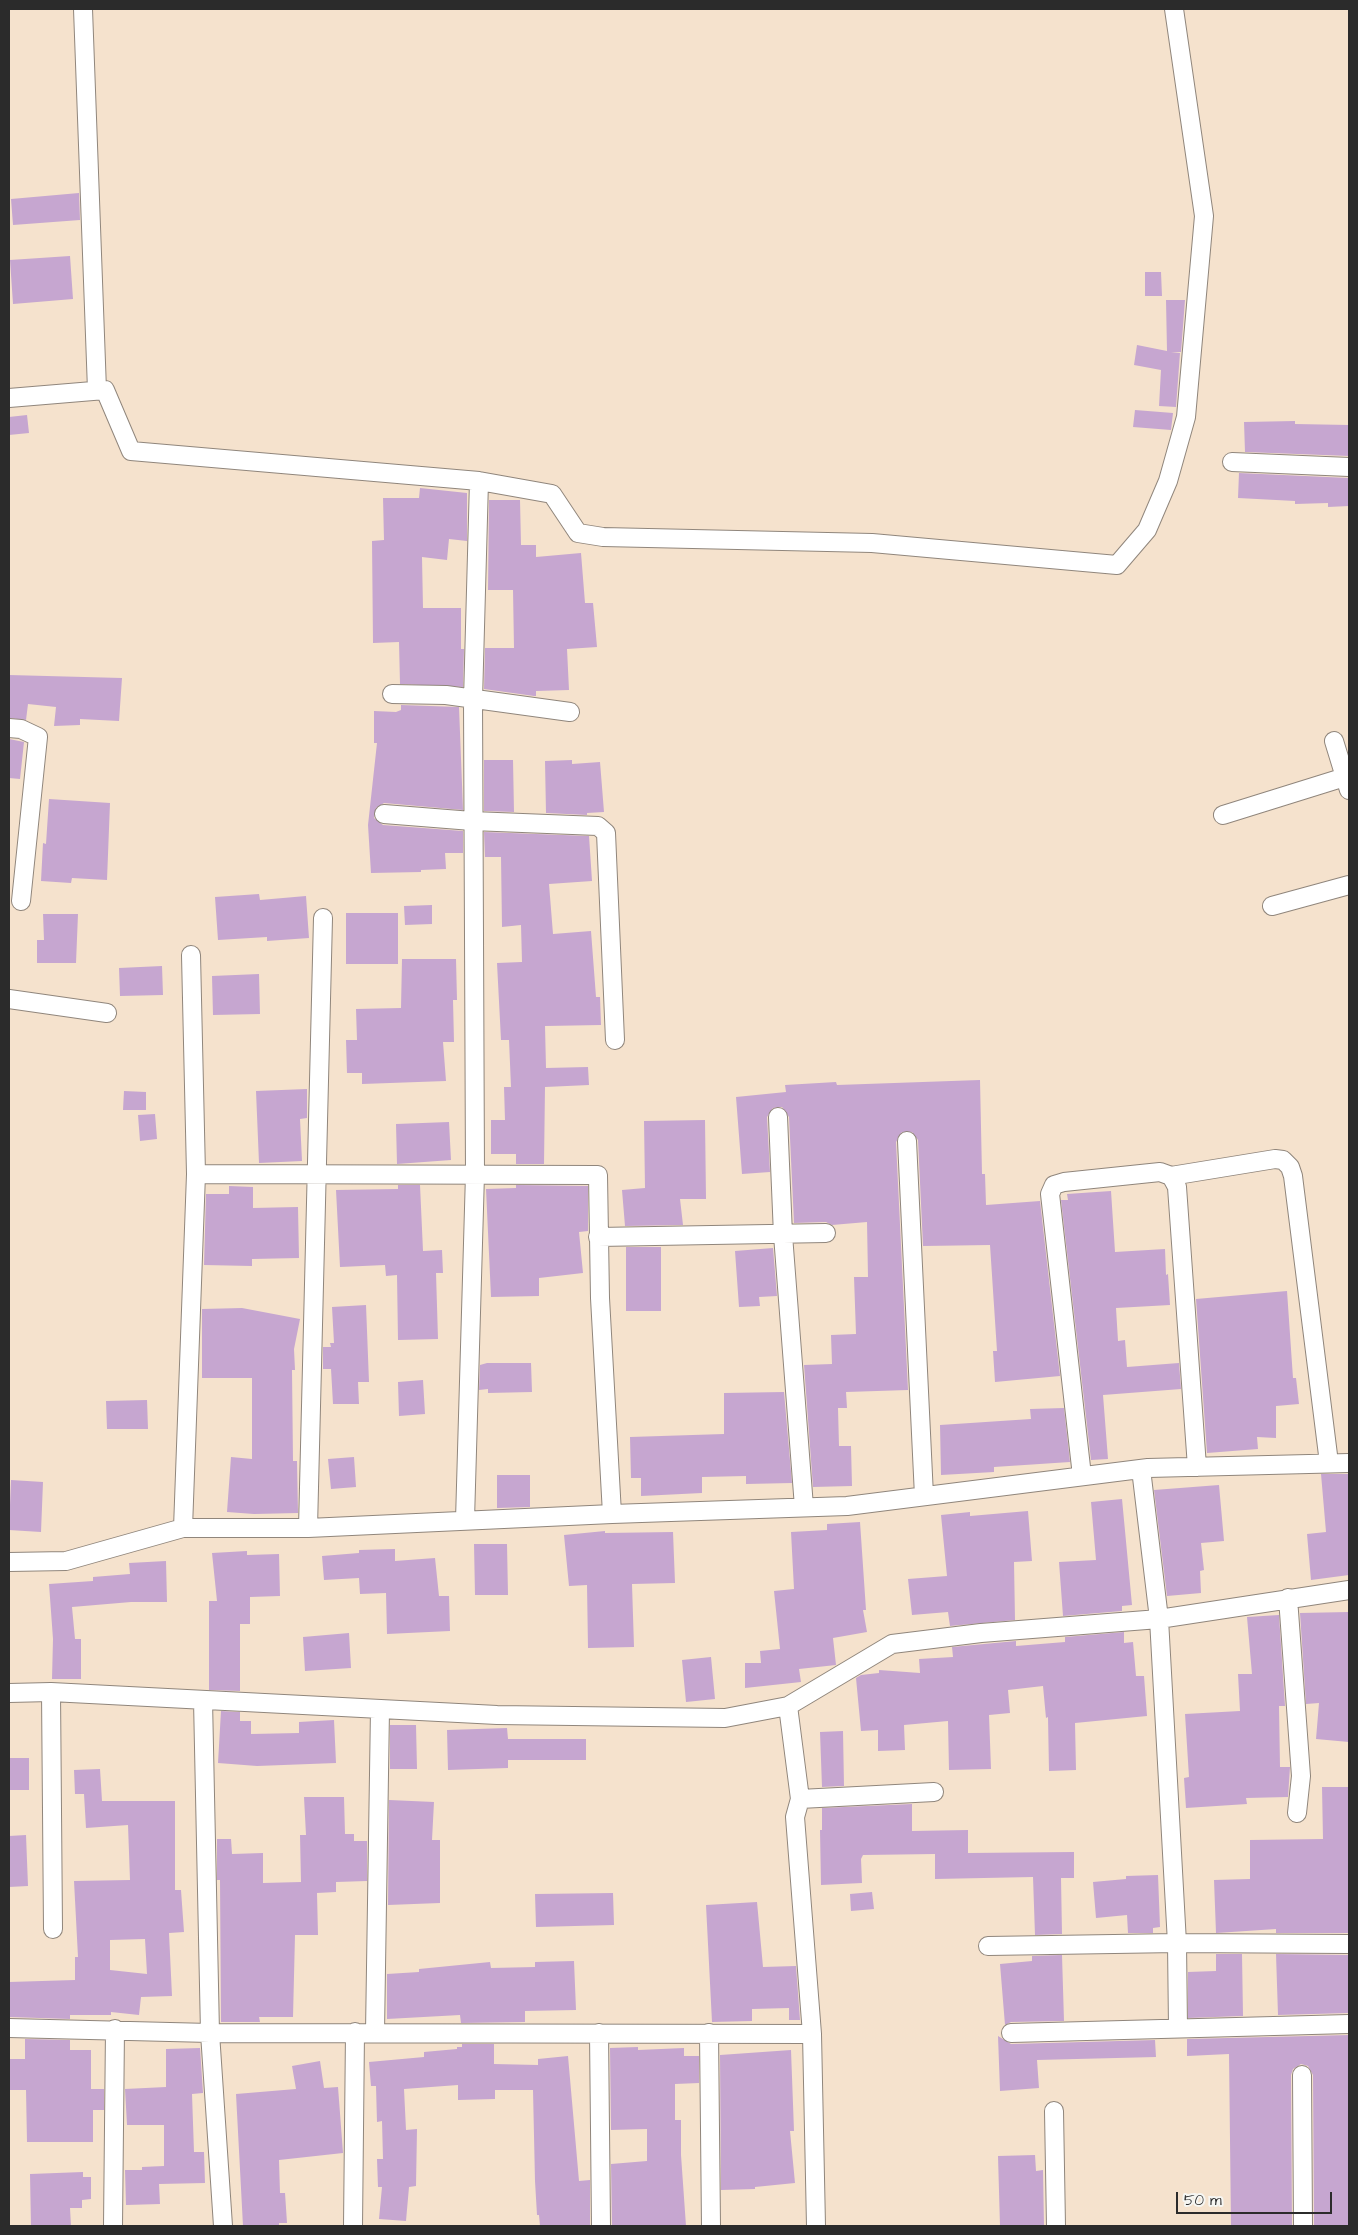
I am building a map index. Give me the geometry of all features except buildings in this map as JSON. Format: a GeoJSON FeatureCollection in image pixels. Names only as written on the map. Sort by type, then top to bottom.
{"type":"FeatureCollection","features":[{"type":"Feature","properties":{"kind":"street"},"geometry":{"type":"LineString","coordinates":[[83,9],[97,390]]}},
{"type":"Feature","properties":{"kind":"street"},"geometry":{"type":"LineString","coordinates":[[9,398],[104,390],[131,452],[478,481],[552,494],[578,533],[602,537],[872,543],[1118,565],[1147,530],[1168,481],[1186,417],[1204,216],[1174,9]]}},
{"type":"Feature","properties":{"kind":"street"},"geometry":{"type":"LineString","coordinates":[[1232,462],[1349,467]]}},
{"type":"Feature","properties":{"kind":"street"},"geometry":{"type":"LineString","coordinates":[[465,1520],[475,1174],[472,821],[478,481]]}},
{"type":"Feature","properties":{"kind":"street"},"geometry":{"type":"LineString","coordinates":[[392,694],[446,695],[570,712]]}},
{"type":"Feature","properties":{"kind":"street"},"geometry":{"type":"LineString","coordinates":[[9,728],[21,729],[38,737],[21,901]]}},
{"type":"Feature","properties":{"kind":"street"},"geometry":{"type":"LineString","coordinates":[[1222,815],[1347,784],[1334,741]]}},
{"type":"Feature","properties":{"kind":"street"},"geometry":{"type":"LineString","coordinates":[[384,814],[472,821],[598,826],[606,833],[615,1040]]}},
{"type":"Feature","properties":{"kind":"street"},"geometry":{"type":"LineString","coordinates":[[1272,906],[1349,885]]}},
{"type":"Feature","properties":{"kind":"street"},"geometry":{"type":"LineString","coordinates":[[308,1528],[323,918]]}},
{"type":"Feature","properties":{"kind":"street"},"geometry":{"type":"LineString","coordinates":[[183,1528],[196,1174],[191,956]]}},
{"type":"Feature","properties":{"kind":"street"},"geometry":{"type":"LineString","coordinates":[[9,999],[107,1013]]}},
{"type":"Feature","properties":{"kind":"street"},"geometry":{"type":"LineString","coordinates":[[778,1117],[783,1235],[804,1507]]}},
{"type":"Feature","properties":{"kind":"street"},"geometry":{"type":"LineString","coordinates":[[907,1141],[924,1496]]}},
{"type":"Feature","properties":{"kind":"street"},"geometry":{"type":"LineString","coordinates":[[1082,1476],[1050,1194],[1054,1185],[1064,1182],[1160,1172],[1170,1176],[1275,1159],[1284,1160],[1290,1167],[1293,1176],[1329,1463]]}},
{"type":"Feature","properties":{"kind":"street"},"geometry":{"type":"LineString","coordinates":[[196,1174],[598,1175],[598,1238],[612,1514]]}},
{"type":"Feature","properties":{"kind":"street"},"geometry":{"type":"LineString","coordinates":[[1170,1176],[1177,1187],[1197,1467]]}},
{"type":"Feature","properties":{"kind":"street"},"geometry":{"type":"LineString","coordinates":[[598,1238],[826,1233]]}},
{"type":"Feature","properties":{"kind":"street"},"geometry":{"type":"LineString","coordinates":[[9,1562],[66,1561],[183,1528],[308,1528],[465,1520],[847,1506],[1141,1469],[1349,1462]]}},
{"type":"Feature","properties":{"kind":"street"},"geometry":{"type":"LineString","coordinates":[[1141,1469],[1159,1618],[1176,1943],[1178,2028]]}},
{"type":"Feature","properties":{"kind":"street"},"geometry":{"type":"LineString","coordinates":[[9,1693],[51,1692],[497,1715],[725,1718],[788,1706],[892,1644],[980,1633],[1159,1618],[1349,1590]]}},
{"type":"Feature","properties":{"kind":"street"},"geometry":{"type":"LineString","coordinates":[[1288,1598],[1301,1776],[1297,1813]]}},
{"type":"Feature","properties":{"kind":"street"},"geometry":{"type":"LineString","coordinates":[[51,1692],[53,1929]]}},
{"type":"Feature","properties":{"kind":"street"},"geometry":{"type":"LineString","coordinates":[[203,1700],[210,2033],[223,2226]]}},
{"type":"Feature","properties":{"kind":"street"},"geometry":{"type":"LineString","coordinates":[[788,1706],[800,1798],[795,1817],[812,2034],[816,2226]]}},
{"type":"Feature","properties":{"kind":"street"},"geometry":{"type":"LineString","coordinates":[[374,2032],[380,1708]]}},
{"type":"Feature","properties":{"kind":"street"},"geometry":{"type":"LineString","coordinates":[[800,1798],[934,1792]]}},
{"type":"Feature","properties":{"kind":"street"},"geometry":{"type":"LineString","coordinates":[[988,1946],[1176,1943],[1349,1944]]}},
{"type":"Feature","properties":{"kind":"street"},"geometry":{"type":"LineString","coordinates":[[1011,2033],[1349,2024]]}},
{"type":"Feature","properties":{"kind":"street"},"geometry":{"type":"LineString","coordinates":[[9,2028],[115,2029],[210,2033],[812,2034]]}},
{"type":"Feature","properties":{"kind":"street"},"geometry":{"type":"LineString","coordinates":[[113,2226],[115,2029]]}},
{"type":"Feature","properties":{"kind":"street"},"geometry":{"type":"LineString","coordinates":[[353,2226],[355,2032]]}},
{"type":"Feature","properties":{"kind":"street"},"geometry":{"type":"LineString","coordinates":[[599,2033],[601,2226]]}},
{"type":"Feature","properties":{"kind":"street"},"geometry":{"type":"LineString","coordinates":[[709,2033],[711,2226]]}},
{"type":"Feature","properties":{"kind":"street"},"geometry":{"type":"LineString","coordinates":[[1302,2075],[1303,2226]]}},
{"type":"Feature","properties":{"kind":"street"},"geometry":{"type":"LineString","coordinates":[[1054,2111],[1056,2226]]}}]}
